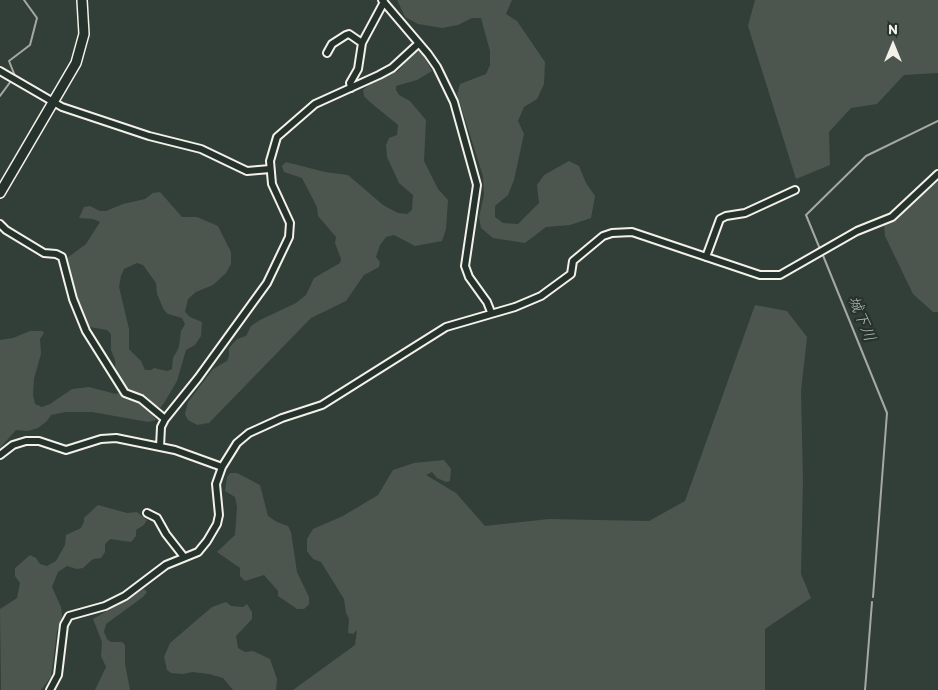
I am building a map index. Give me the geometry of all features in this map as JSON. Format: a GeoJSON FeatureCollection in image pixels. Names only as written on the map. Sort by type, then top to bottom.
{"type":"FeatureCollection","features":[{"type":"Feature","properties":{"kind":"street"},"geometry":{"type":"LineString","coordinates":[[0,193],[73,70],[82,46],[84,29],[82,0]]}},
{"type":"Feature","properties":{"kind":"street"},"geometry":{"type":"LineString","coordinates":[[351,88],[350,82],[358,69],[362,43],[369,25],[383,1],[437,67],[454,102],[476,175],[477,195],[465,266],[469,277],[487,302],[491,312]]}},
{"type":"Feature","properties":{"kind":"street"},"geometry":{"type":"LineString","coordinates":[[328,53],[332,44],[349,34],[362,43]]}},
{"type":"Feature","properties":{"kind":"street"},"geometry":{"type":"LineString","coordinates":[[160,447],[161,427],[164,419],[198,378],[266,283],[289,237],[290,223],[272,184],[270,169],[272,151],[277,137],[315,104],[392,68],[418,44]]}},
{"type":"Feature","properties":{"kind":"street"},"geometry":{"type":"LineString","coordinates":[[0,70],[62,107],[149,136],[201,149],[247,171],[270,169]]}},
{"type":"Feature","properties":{"kind":"street"},"geometry":{"type":"LineString","coordinates":[[50,690],[58,675],[64,625],[69,616],[105,606],[125,596],[166,565],[198,552],[217,524],[220,510],[216,484],[222,467],[237,443],[249,433],[282,418],[322,405],[431,334],[491,312],[515,307],[541,296],[571,274],[572,262],[595,241],[612,232],[632,232],[769,276],[790,271],[857,231],[892,217],[938,174]]}},
{"type":"Feature","properties":{"kind":"street"},"geometry":{"type":"LineString","coordinates":[[706,257],[720,219],[726,216],[746,213],[795,190]]}},
{"type":"Feature","properties":{"kind":"street"},"geometry":{"type":"LineString","coordinates":[[0,224],[6,230],[44,253],[56,254],[62,257],[73,299],[86,331],[124,393],[141,399],[164,419]]}},
{"type":"Feature","properties":{"kind":"street"},"geometry":{"type":"LineString","coordinates":[[0,455],[13,445],[26,440],[39,441],[66,450],[109,438],[160,447],[210,461],[222,467]]}},
{"type":"Feature","properties":{"kind":"street"},"geometry":{"type":"LineString","coordinates":[[147,513],[157,518],[166,534],[184,557]]}},
{"type":"Feature","properties":{"kind":"shaded area"},"geometry":{"type":"Polygon","coordinates":[[[397,0],[512,0],[506,14],[517,21],[545,62],[544,84],[537,99],[524,107],[518,121],[524,134],[514,180],[508,195],[495,206],[495,217],[503,223],[518,224],[539,203],[537,185],[544,175],[569,161],[579,166],[586,183],[595,196],[591,218],[570,225],[546,227],[525,243],[493,238],[481,228],[479,217],[484,195],[483,176],[457,94],[460,84],[486,74],[490,65],[490,51],[481,18],[472,18],[458,25],[442,28],[418,24],[405,17],[397,0]]]}},
{"type":"Feature","properties":{"kind":"shaded area"},"geometry":{"type":"Polygon","coordinates":[[[755,0],[938,0],[938,73],[904,75],[877,104],[851,108],[829,132],[830,165],[796,179],[748,26],[755,0]]]}},
{"type":"Feature","properties":{"kind":"shaded area"},"geometry":{"type":"Polygon","coordinates":[[[412,49],[419,51],[423,55],[432,71],[417,80],[396,86],[396,90],[399,95],[410,101],[426,120],[424,161],[438,189],[448,200],[446,229],[442,241],[415,246],[394,235],[386,237],[380,245],[376,257],[380,262],[379,267],[364,275],[346,301],[311,318],[209,423],[197,425],[188,420],[185,414],[188,402],[213,369],[227,361],[229,348],[237,339],[246,336],[251,326],[260,320],[296,303],[306,295],[314,278],[340,263],[341,259],[335,243],[336,237],[318,216],[317,207],[302,178],[284,172],[282,166],[286,162],[325,172],[348,175],[383,205],[398,213],[407,214],[412,210],[413,195],[399,183],[387,157],[386,145],[389,138],[397,135],[398,125],[364,96],[363,90],[376,79],[398,71],[404,64],[404,57],[412,49]]]}},
{"type":"Feature","properties":{"kind":"shaded area"},"geometry":{"type":"Polygon","coordinates":[[[938,181],[938,312],[933,312],[913,294],[885,236],[884,225],[894,220],[938,181]]]}},
{"type":"Feature","properties":{"kind":"shaded area"},"geometry":{"type":"Polygon","coordinates":[[[160,192],[182,217],[197,217],[218,226],[231,252],[231,264],[226,273],[213,285],[196,292],[188,299],[185,312],[190,317],[202,322],[201,336],[195,345],[186,350],[177,381],[164,403],[160,408],[157,406],[149,410],[156,420],[148,422],[92,412],[66,412],[51,415],[38,428],[28,431],[16,430],[0,448],[0,340],[13,338],[30,331],[42,331],[44,333],[40,339],[41,354],[34,379],[33,395],[35,404],[42,407],[50,404],[72,389],[89,387],[116,394],[120,392],[116,383],[115,360],[111,350],[111,334],[107,330],[90,327],[63,282],[62,272],[67,258],[86,244],[100,222],[93,219],[79,218],[84,207],[90,206],[100,211],[106,211],[123,204],[145,199],[153,193],[160,192]],[[137,263],[124,269],[119,287],[129,329],[129,349],[141,361],[145,370],[154,368],[167,371],[172,369],[173,358],[179,347],[181,331],[185,324],[182,318],[168,314],[164,310],[157,294],[156,283],[143,265],[137,263]]]}},
{"type":"Feature","properties":{"kind":"shaded area"},"geometry":{"type":"Polygon","coordinates":[[[755,305],[787,311],[807,337],[801,391],[803,480],[801,574],[811,598],[765,629],[765,690],[293,690],[355,645],[357,630],[353,634],[348,633],[349,619],[344,599],[321,562],[313,559],[307,551],[307,539],[313,529],[343,516],[378,495],[393,470],[414,463],[444,460],[451,469],[450,481],[446,482],[437,478],[432,472],[426,475],[456,493],[485,526],[549,519],[649,521],[685,501],[755,305]]]}},
{"type":"Feature","properties":{"kind":"shaded area"},"geometry":{"type":"Polygon","coordinates":[[[230,473],[237,473],[260,485],[268,516],[288,526],[291,532],[297,572],[309,597],[309,604],[304,609],[297,609],[278,596],[278,591],[264,575],[245,581],[240,576],[240,568],[217,552],[235,535],[237,507],[235,497],[225,491],[227,477],[230,473]]]}},
{"type":"Feature","properties":{"kind":"shaded area"},"geometry":{"type":"Polygon","coordinates":[[[98,505],[127,513],[137,512],[147,520],[144,525],[136,530],[136,536],[131,542],[110,539],[105,544],[105,552],[101,558],[93,559],[83,568],[77,569],[67,566],[58,572],[52,587],[61,607],[62,616],[57,631],[51,677],[41,690],[1,690],[0,609],[17,598],[20,583],[15,576],[15,568],[30,555],[36,558],[40,564],[47,566],[56,561],[65,545],[66,535],[81,528],[84,518],[98,505]]]}},
{"type":"Feature","properties":{"kind":"shaded area"},"geometry":{"type":"Polygon","coordinates":[[[144,589],[147,592],[143,597],[106,624],[104,632],[107,639],[111,642],[122,642],[125,645],[125,664],[130,690],[95,690],[106,667],[101,656],[102,642],[93,619],[144,589]]]}},
{"type":"Feature","properties":{"kind":"shaded area"},"geometry":{"type":"Polygon","coordinates":[[[226,602],[231,606],[243,607],[247,604],[252,612],[252,619],[236,636],[238,648],[245,652],[253,651],[270,659],[277,679],[276,690],[233,690],[223,678],[192,672],[183,674],[171,673],[167,670],[164,657],[170,643],[212,607],[226,602]]]}},
{"type":"Feature","properties":{"kind":"waterway"},"geometry":{"type":"LineString","coordinates":[[15,76],[9,61],[30,45],[37,18],[24,0]]}},
{"type":"Feature","properties":{"kind":"waterway"},"geometry":{"type":"LineString","coordinates":[[0,96],[11,81]]}},
{"type":"Feature","properties":{"kind":"waterway","name":"城下川"},"geometry":{"type":"LineString","coordinates":[[820,249],[806,215],[866,156],[938,121]]}},
{"type":"Feature","properties":{"kind":"waterway","name":"城下川"},"geometry":{"type":"LineString","coordinates":[[822,253],[887,413],[873,597]]}},
{"type":"Feature","properties":{"kind":"waterway","name":"城下川"},"geometry":{"type":"LineString","coordinates":[[865,690],[872,602]]}}]}
